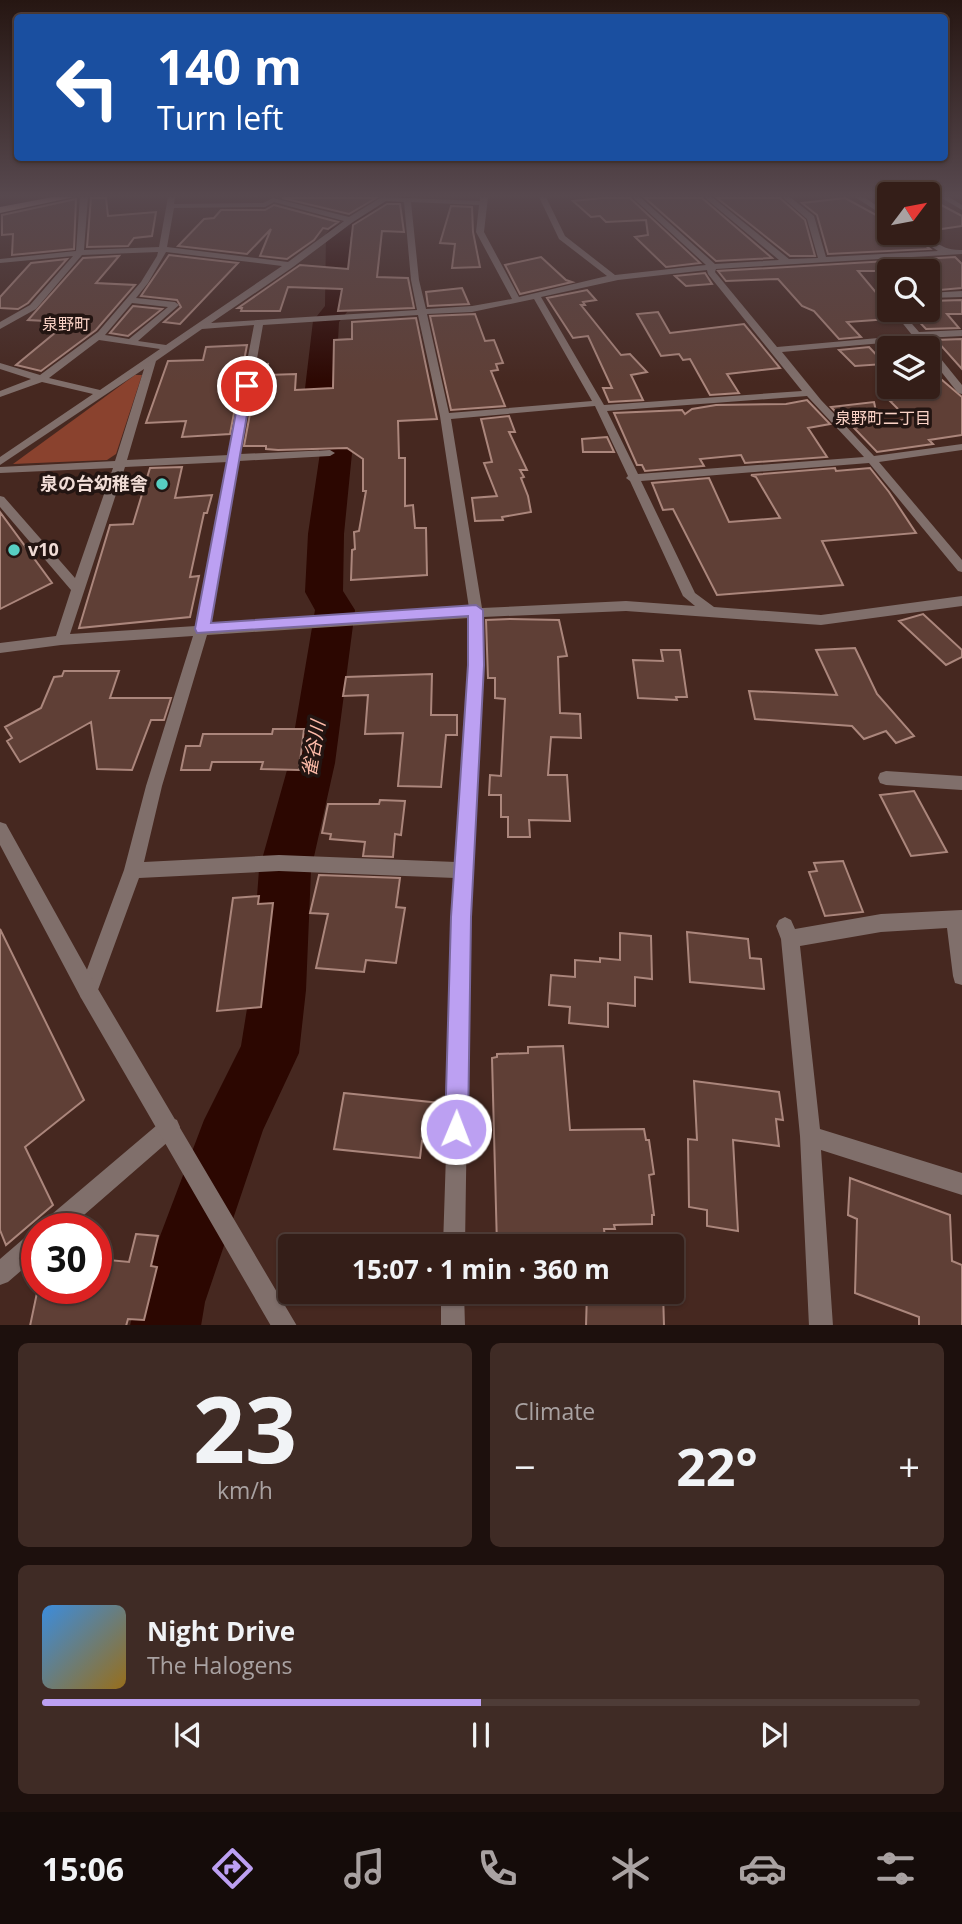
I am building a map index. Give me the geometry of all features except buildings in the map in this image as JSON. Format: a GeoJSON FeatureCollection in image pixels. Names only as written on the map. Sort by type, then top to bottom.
{"type":"FeatureCollection","features":[{"type":"Feature","properties":{"kind":"street"},"geometry":{"type":"LineString","coordinates":[[0,261],[21,259]]}},
{"type":"Feature","properties":{"kind":"street"},"geometry":{"type":"LineString","coordinates":[[0,326],[33,307],[74,259]]}},
{"type":"Feature","properties":{"kind":"street"},"geometry":{"type":"LineString","coordinates":[[0,394],[41,379],[97,337],[144,283],[157,259]]}},
{"type":"Feature","properties":{"kind":"street"},"geometry":{"type":"LineString","coordinates":[[241,259],[290,265]]}},
{"type":"Feature","properties":{"kind":"street"},"geometry":{"type":"LineString","coordinates":[[0,462],[298,259]]}},
{"type":"Feature","properties":{"kind":"street"},"geometry":{"type":"LineString","coordinates":[[413,259],[444,416],[476,610],[476,665],[463,870],[454,1234]]}},
{"type":"Feature","properties":{"kind":"street"},"geometry":{"type":"LineString","coordinates":[[494,259],[517,301]]}},
{"type":"Feature","properties":{"kind":"street"},"geometry":{"type":"LineString","coordinates":[[590,259],[614,278]]}},
{"type":"Feature","properties":{"kind":"street"},"geometry":{"type":"LineString","coordinates":[[704,259],[712,266]]}},
{"type":"Feature","properties":{"kind":"street"},"geometry":{"type":"LineString","coordinates":[[200,326],[482,308],[614,278],[712,266],[826,259]]}},
{"type":"Feature","properties":{"kind":"street"},"geometry":{"type":"LineString","coordinates":[[712,266],[711,272],[810,393],[871,460],[962,568]]}},
{"type":"Feature","properties":{"kind":"street"},"geometry":{"type":"LineString","coordinates":[[940,296],[962,295]]}},
{"type":"Feature","properties":{"kind":"street"},"geometry":{"type":"LineString","coordinates":[[537,297],[600,406],[690,596],[709,610]]}},
{"type":"Feature","properties":{"kind":"street"},"geometry":{"type":"LineString","coordinates":[[129,300],[175,305],[131,342]]}},
{"type":"Feature","properties":{"kind":"street"},"geometry":{"type":"LineString","coordinates":[[88,991],[133,870],[154,786],[202,629],[259,321]]}},
{"type":"Feature","properties":{"kind":"street"},"geometry":{"type":"LineString","coordinates":[[907,322],[919,336],[962,333]]}},
{"type":"Feature","properties":{"kind":"street"},"geometry":{"type":"LineString","coordinates":[[97,337],[169,348]]}},
{"type":"Feature","properties":{"kind":"street"},"geometry":{"type":"LineString","coordinates":[[777,350],[877,340]]}},
{"type":"Feature","properties":{"kind":"street"},"geometry":{"type":"LineString","coordinates":[[61,640],[120,464],[151,360]]}},
{"type":"Feature","properties":{"kind":"street"},"geometry":{"type":"LineString","coordinates":[[940,361],[962,391]]}},
{"type":"Feature","properties":{"kind":"street"},"geometry":{"type":"LineString","coordinates":[[0,366],[102,393]]}},
{"type":"Feature","properties":{"kind":"street"},"geometry":{"type":"LineString","coordinates":[[444,416],[810,393]]}},
{"type":"Feature","properties":{"kind":"street"},"geometry":{"type":"LineString","coordinates":[[632,478],[871,460],[962,447]]}},
{"type":"Feature","properties":{"kind":"street"},"geometry":{"type":"LineString","coordinates":[[0,470],[330,453]]}},
{"type":"Feature","properties":{"kind":"street"},"geometry":{"type":"LineString","coordinates":[[0,500],[78,589]]}},
{"type":"Feature","properties":{"kind":"street"},"geometry":{"type":"LineString","coordinates":[[0,648],[61,640],[341,622],[476,610],[626,606],[821,620],[962,601]]}},
{"type":"Feature","properties":{"kind":"street"},"geometry":{"type":"LineString","coordinates":[[886,778],[962,783]]}},
{"type":"Feature","properties":{"kind":"street"},"geometry":{"type":"LineString","coordinates":[[0,828],[5,849],[285,1325]]}},
{"type":"Feature","properties":{"kind":"street"},"geometry":{"type":"LineString","coordinates":[[133,870],[300,863],[463,870]]}},
{"type":"Feature","properties":{"kind":"street"},"geometry":{"type":"LineString","coordinates":[[821,1325],[810,1136],[787,932],[958,919],[962,976]]}},
{"type":"Feature","properties":{"kind":"street"},"geometry":{"type":"LineString","coordinates":[[70,1213],[170,1127]]}},
{"type":"Feature","properties":{"kind":"street"},"geometry":{"type":"LineString","coordinates":[[810,1136],[962,1184]]}},
{"type":"Feature","properties":{"kind":"street"},"geometry":{"type":"LineString","coordinates":[[0,1274],[21,1256]]}},
{"type":"Feature","properties":{"kind":"street"},"geometry":{"type":"LineString","coordinates":[[453,1304],[453,1325]]}},
{"type":"Feature","properties":{"kind":"shaded area"},"geometry":{"type":"Polygon","coordinates":[[[135,375],[142,375],[116,454],[107,460],[13,464],[135,375]]]}},
{"type":"Feature","properties":{"kind":"waterway","name":"雀谷川"},"geometry":{"type":"LineString","coordinates":[[165,1325],[170,1302],[235,1120],[269,1053],[278,990],[285,870],[312,763],[335,610],[324,592],[326,534],[336,453],[318,414],[326,321],[338,307],[338,259]]}},
{"type":"Feature","properties":{"kind":"place","name":"泉の台幼稚舎"},"geometry":{"type":"Point","coordinates":[162,484]}},
{"type":"Feature","properties":{"kind":"place","name":"v10"},"geometry":{"type":"Point","coordinates":[14,550]}},
{"type":"Feature","properties":{"kind":"district","name":"泉野町"},"geometry":{"type":"Point","coordinates":[66,324]}},
{"type":"Feature","properties":{"kind":"district","name":"泉野町二丁目"},"geometry":{"type":"Point","coordinates":[883,418]}},
{"type":"Feature","properties":{"kind":"route"},"geometry":{"type":"LineString","coordinates":[[247,386],[202,629],[341,622],[476,610],[476,665],[461,917],[456,1129]]}}]}
